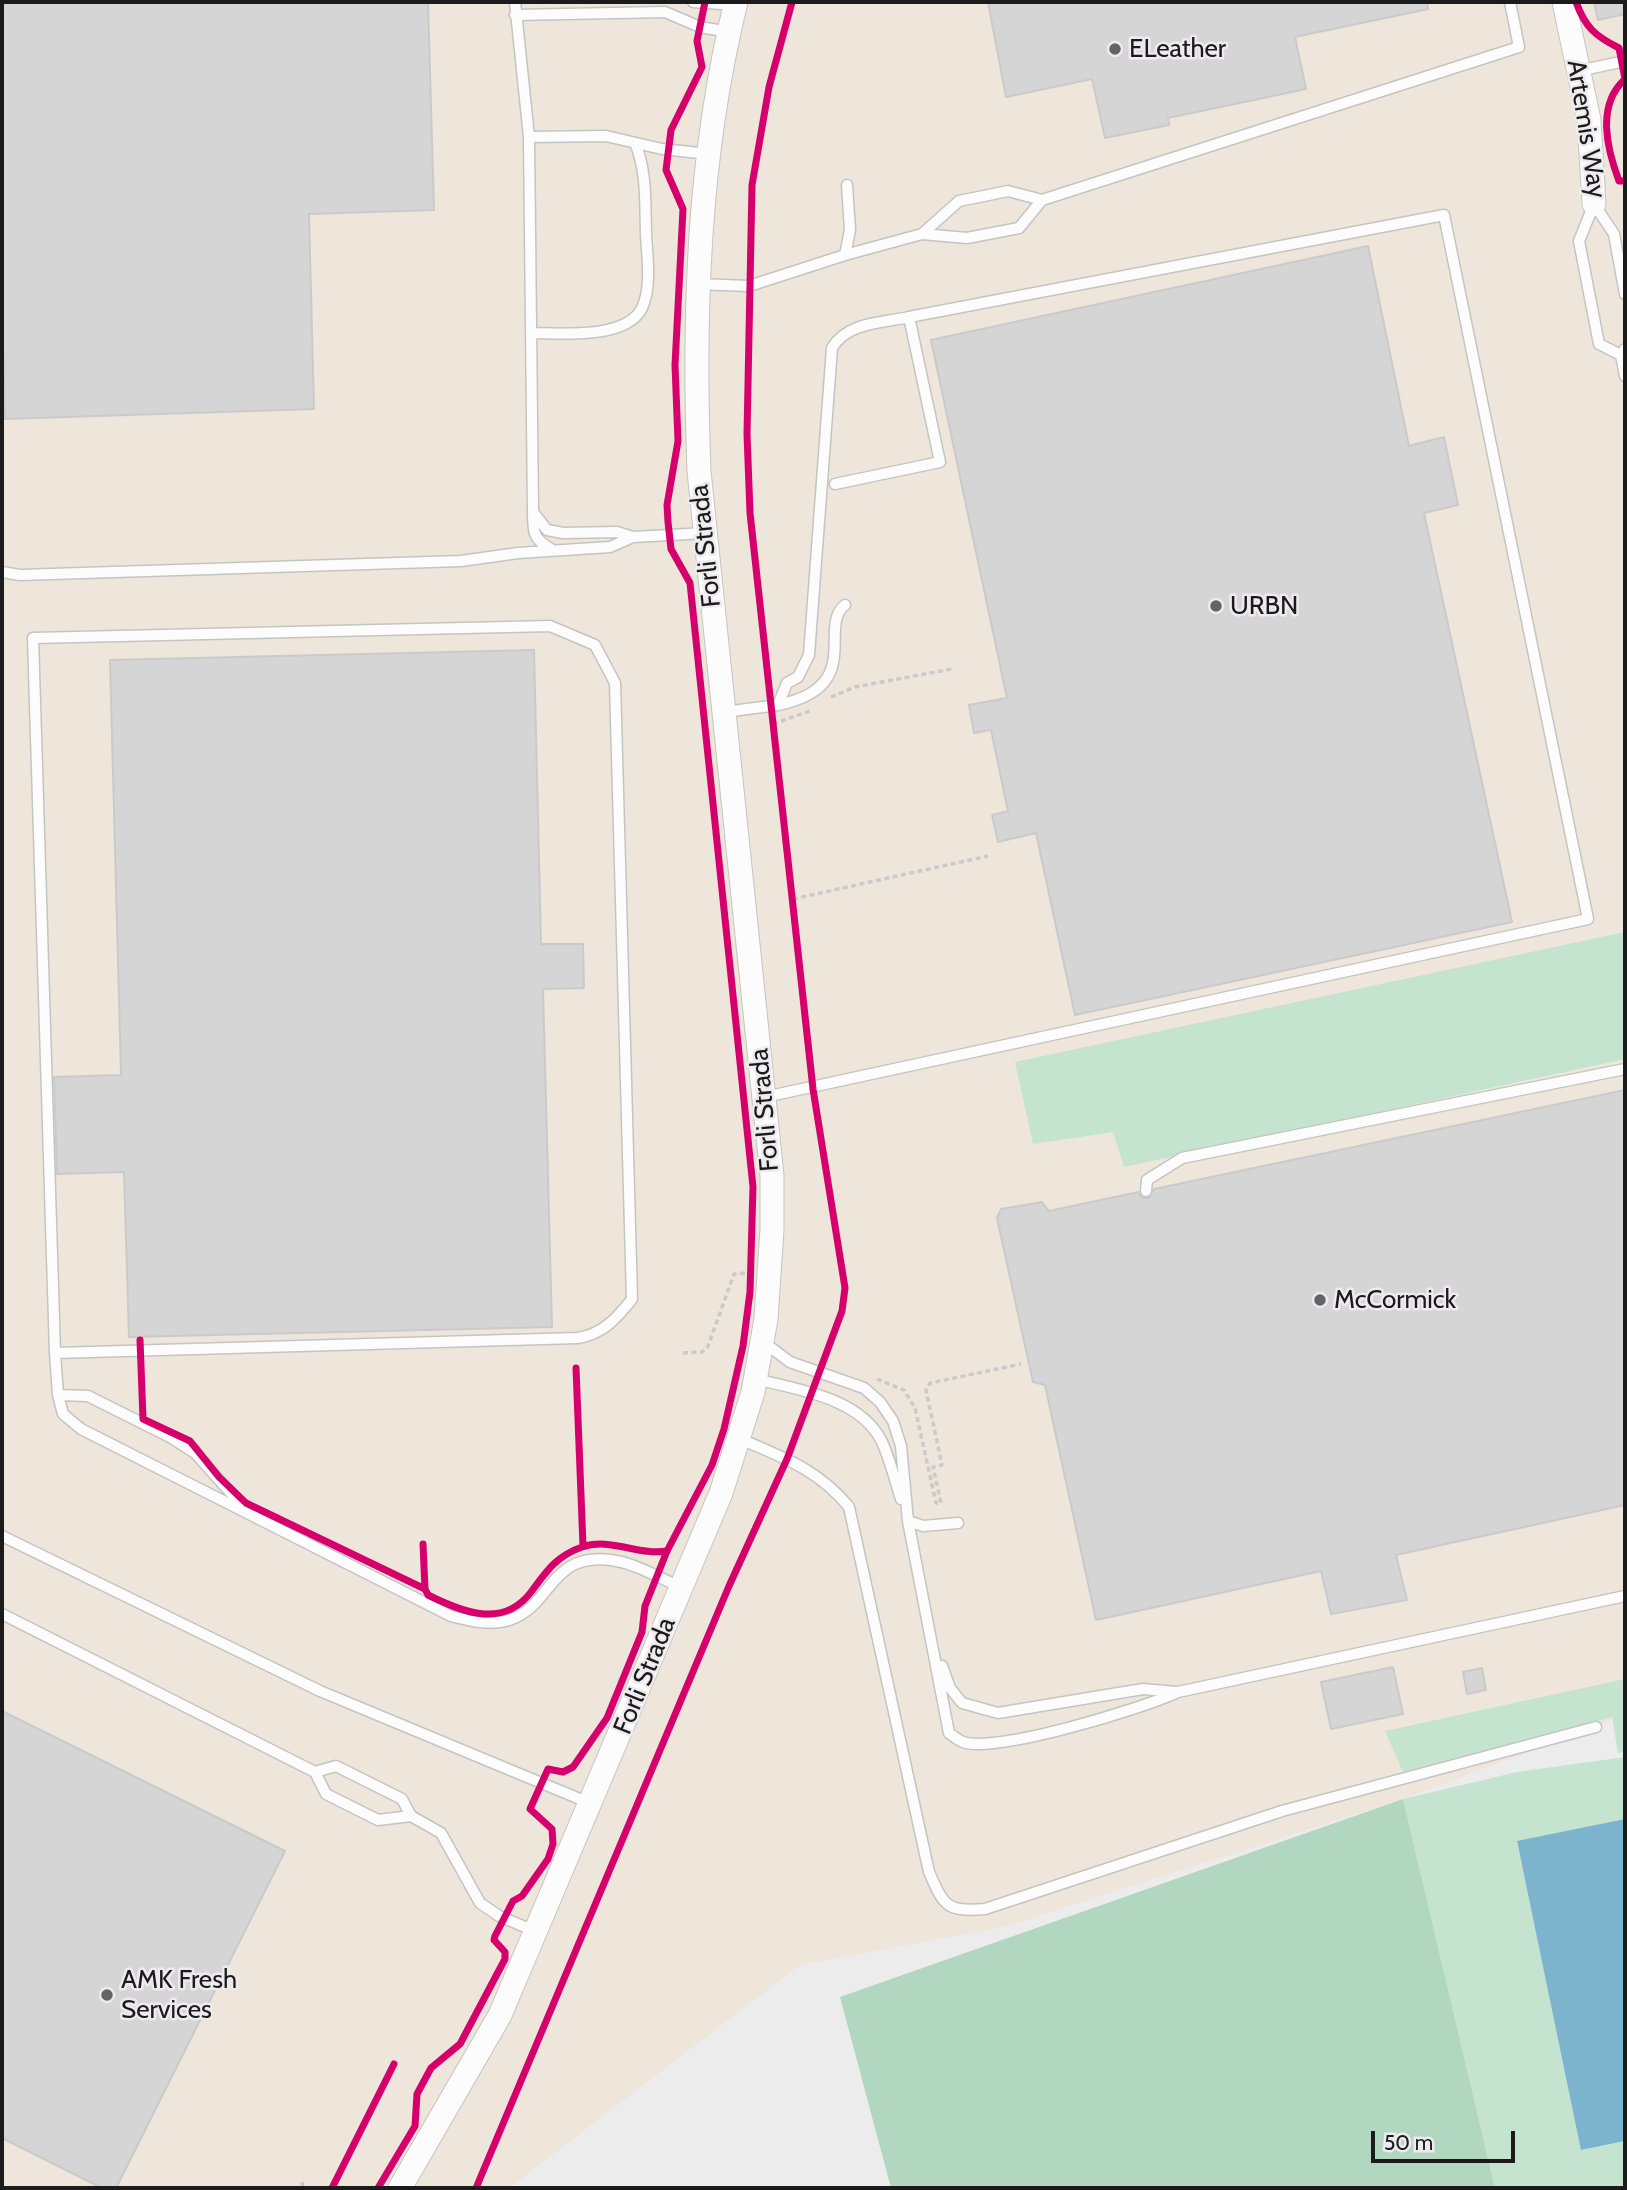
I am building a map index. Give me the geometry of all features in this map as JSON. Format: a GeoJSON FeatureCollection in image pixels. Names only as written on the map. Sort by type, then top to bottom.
{"type":"FeatureCollection","features":[{"type":"Feature","properties":{"kind":"street","name":"Artemis Way"},"geometry":{"type":"LineString","coordinates":[[1564,2],[1589,120],[1594,204]]}},
{"type":"Feature","properties":{"kind":"street","name":"Forli Strada"},"geometry":{"type":"LineString","coordinates":[[401,2188],[500,2015],[592,1804],[721,1493],[755,1378],[762,1341],[772,1229],[772,1176],[698,459],[697,284],[717,86],[736,3]]}},
{"type":"Feature","properties":{"kind":"lane"},"geometry":{"type":"LineString","coordinates":[[515,2],[529,137],[533,534],[538,542],[552,550]]}},
{"type":"Feature","properties":{"kind":"lane"},"geometry":{"type":"LineString","coordinates":[[693,2],[736,3]]}},
{"type":"Feature","properties":{"kind":"lane"},"geometry":{"type":"LineString","coordinates":[[922,234],[959,201],[1008,191],[1042,200],[1519,47],[1510,2]]}},
{"type":"Feature","properties":{"kind":"lane"},"geometry":{"type":"LineString","coordinates":[[515,15],[665,12],[700,27],[729,32]]}},
{"type":"Feature","properties":{"kind":"lane"},"geometry":{"type":"LineString","coordinates":[[1578,71],[1625,61]]}},
{"type":"Feature","properties":{"kind":"lane"},"geometry":{"type":"LineString","coordinates":[[529,137],[606,136],[635,144],[709,154]]}},
{"type":"Feature","properties":{"kind":"lane"},"geometry":{"type":"LineString","coordinates":[[531,333],[581,334],[618,328],[641,310],[648,286],[645,183],[635,144]]}},
{"type":"Feature","properties":{"kind":"lane"},"geometry":{"type":"LineString","coordinates":[[845,255],[850,230],[847,185]]}},
{"type":"Feature","properties":{"kind":"lane"},"geometry":{"type":"LineString","coordinates":[[697,284],[748,286],[922,234],[967,239],[1019,228],[1042,200]]}},
{"type":"Feature","properties":{"kind":"lane"},"geometry":{"type":"LineString","coordinates":[[1594,204],[1580,241],[1582,253],[1599,344],[1623,352],[1625,376]]}},
{"type":"Feature","properties":{"kind":"lane","name":"Artemis Way"},"geometry":{"type":"LineString","coordinates":[[1594,204],[1615,234],[1625,294]]}},
{"type":"Feature","properties":{"kind":"lane"},"geometry":{"type":"LineString","coordinates":[[765,1097],[1588,919],[1444,215],[909,317],[852,329],[839,335],[832,348],[812,640],[805,666],[798,677],[787,684],[778,705]]}},
{"type":"Feature","properties":{"kind":"lane"},"geometry":{"type":"LineString","coordinates":[[835,484],[940,462],[909,317]]}},
{"type":"Feature","properties":{"kind":"lane"},"geometry":{"type":"LineString","coordinates":[[533,512],[547,530],[562,533],[617,532],[633,537]]}},
{"type":"Feature","properties":{"kind":"lane"},"geometry":{"type":"LineString","coordinates":[[2,572],[20,575],[461,561],[552,550],[610,547],[633,537],[706,533]]}},
{"type":"Feature","properties":{"kind":"lane"},"geometry":{"type":"LineString","coordinates":[[724,712],[778,705],[809,696],[829,675],[837,653],[837,611],[845,605]]}},
{"type":"Feature","properties":{"kind":"lane"},"geometry":{"type":"LineString","coordinates":[[55,1353],[578,1338],[592,1335],[621,1314],[632,1299],[615,683],[595,645],[550,626],[33,638],[55,1353],[58,1395],[63,1414],[81,1429],[451,1616],[475,1622],[511,1620],[543,1597],[550,1581],[568,1567],[589,1560],[611,1560],[681,1587]]}},
{"type":"Feature","properties":{"kind":"lane"},"geometry":{"type":"LineString","coordinates":[[1146,1191],[1147,1180],[1182,1158],[1625,1069]]}},
{"type":"Feature","properties":{"kind":"lane"},"geometry":{"type":"LineString","coordinates":[[762,1341],[790,1362],[864,1388],[880,1402],[893,1421],[901,1446],[908,1521]]}},
{"type":"Feature","properties":{"kind":"lane"},"geometry":{"type":"LineString","coordinates":[[755,1378],[833,1401],[869,1424],[881,1441],[908,1521],[935,1647],[949,1733],[964,1743],[995,1742],[1091,1723],[1147,1706],[1178,1692],[1625,1595]]}},
{"type":"Feature","properties":{"kind":"lane"},"geometry":{"type":"LineString","coordinates":[[58,1395],[88,1396],[170,1437],[195,1453],[238,1501],[241,1510]]}},
{"type":"Feature","properties":{"kind":"lane"},"geometry":{"type":"LineString","coordinates":[[738,1438],[806,1469],[831,1484],[849,1507],[929,1872],[941,1900],[949,1908],[964,1911],[985,1909],[1282,1811],[1596,1727]]}},
{"type":"Feature","properties":{"kind":"lane"},"geometry":{"type":"LineString","coordinates":[[908,1521],[923,1526],[958,1523]]}},
{"type":"Feature","properties":{"kind":"lane"},"geometry":{"type":"LineString","coordinates":[[2,1536],[320,1692],[592,1804]]}},
{"type":"Feature","properties":{"kind":"lane"},"geometry":{"type":"LineString","coordinates":[[2,1614],[315,1772],[326,1794],[378,1820],[411,1816]]}},
{"type":"Feature","properties":{"kind":"lane"},"geometry":{"type":"LineString","coordinates":[[935,1647],[950,1688],[962,1703],[998,1713],[1143,1689],[1178,1692]]}},
{"type":"Feature","properties":{"kind":"lane"},"geometry":{"type":"LineString","coordinates":[[315,1772],[336,1766],[402,1800],[411,1816],[441,1833],[480,1903],[499,1916],[537,1932]]}},
{"type":"Feature","properties":{"kind":"path"},"geometry":{"type":"LineString","coordinates":[[824,703],[840,691],[952,668]]}},
{"type":"Feature","properties":{"kind":"path"},"geometry":{"type":"LineString","coordinates":[[773,724],[814,709]]}},
{"type":"Feature","properties":{"kind":"path"},"geometry":{"type":"LineString","coordinates":[[793,899],[988,856]]}},
{"type":"Feature","properties":{"kind":"path"},"geometry":{"type":"LineString","coordinates":[[751,1283],[752,1261]]}},
{"type":"Feature","properties":{"kind":"path"},"geometry":{"type":"LineString","coordinates":[[683,1353],[702,1352],[707,1349],[734,1274],[751,1273]]}},
{"type":"Feature","properties":{"kind":"path"},"geometry":{"type":"LineString","coordinates":[[864,1374],[904,1390],[915,1408],[936,1503],[941,1503],[933,1467],[942,1465],[926,1390],[930,1383],[1021,1364]]}},
{"type":"Feature","properties":{"kind":"path"},"geometry":{"type":"LineString","coordinates":[[302,2182],[303,2188]]}},
{"type":"Feature","properties":{"kind":"shaded area"},"geometry":{"type":"Polygon","coordinates":[[[2,2],[1625,2],[1625,1712],[1596,1727],[1403,1799],[1004,1927],[800,1965],[509,2188],[2,2188],[2,2]]]}},
{"type":"Feature","properties":{"kind":"green space"},"geometry":{"type":"Polygon","coordinates":[[[1625,932],[1625,1059],[1124,1167],[1113,1132],[1033,1144],[1015,1062],[1625,932]]]}},
{"type":"Feature","properties":{"kind":"green space"},"geometry":{"type":"Polygon","coordinates":[[[1625,1679],[1625,1752],[1618,1753],[1612,1717],[1403,1772],[1385,1731],[1625,1679]]]}},
{"type":"Feature","properties":{"kind":"green space"},"geometry":{"type":"Polygon","coordinates":[[[1625,1757],[1625,1819],[1517,1842],[1582,2150],[1625,2141],[1625,2188],[1495,2188],[1403,1799],[1517,1772],[1625,1757]]]}},
{"type":"Feature","properties":{"kind":"green space"},"geometry":{"type":"Polygon","coordinates":[[[1403,1799],[1495,2188],[891,2188],[840,1997],[1403,1799]]]}},
{"type":"Feature","properties":{"kind":"water"},"geometry":{"type":"Polygon","coordinates":[[[1625,1819],[1625,2141],[1581,2150],[1517,1841],[1625,1819]]]}},
{"type":"Feature","properties":{"kind":"building"},"geometry":{"type":"Polygon","coordinates":[[[2,2],[428,2],[434,210],[309,214],[314,409],[5,419],[2,305],[2,2]]]}},
{"type":"Feature","properties":{"kind":"building","name":"ELeather"},"geometry":{"type":"Polygon","coordinates":[[[988,2],[1427,2],[1428,9],[1295,37],[1306,89],[1168,118],[1169,125],[1105,138],[1092,79],[1006,97],[988,2]]]}},
{"type":"Feature","properties":{"kind":"building"},"geometry":{"type":"Polygon","coordinates":[[[1594,2],[1625,2],[1625,14],[1598,20],[1594,2]]]}},
{"type":"Feature","properties":{"kind":"building","name":"URBN"},"geometry":{"type":"Polygon","coordinates":[[[1368,246],[1409,446],[1444,437],[1458,505],[1424,513],[1512,922],[1075,1015],[1036,833],[998,842],[992,815],[1008,811],[991,730],[974,733],[969,705],[1007,698],[931,340],[1368,246]]]}},
{"type":"Feature","properties":{"kind":"building"},"geometry":{"type":"Polygon","coordinates":[[[534,650],[541,944],[583,944],[584,988],[543,989],[552,1327],[129,1337],[124,1172],[57,1174],[54,1077],[121,1075],[110,660],[534,650]]]}},
{"type":"Feature","properties":{"kind":"building","name":"McCormick"},"geometry":{"type":"Polygon","coordinates":[[[1625,1090],[1625,1505],[1396,1555],[1407,1600],[1331,1614],[1321,1571],[1096,1620],[1045,1385],[1033,1382],[997,1218],[1001,1209],[1042,1202],[1049,1211],[1138,1192],[1142,1198],[1149,1198],[1154,1189],[1625,1090]]]}},
{"type":"Feature","properties":{"kind":"building"},"geometry":{"type":"Polygon","coordinates":[[[1393,1667],[1403,1714],[1331,1729],[1321,1682],[1393,1667]]]}},
{"type":"Feature","properties":{"kind":"building"},"geometry":{"type":"Polygon","coordinates":[[[1482,1668],[1486,1690],[1467,1694],[1463,1672],[1482,1668]]]}},
{"type":"Feature","properties":{"kind":"building","name":"AMK Fresh Services"},"geometry":{"type":"Polygon","coordinates":[[[2,1711],[285,1851],[116,2188],[102,2188],[2,2138],[2,1711]]]}},
{"type":"Feature","properties":{"kind":"cycle path"},"geometry":{"type":"LineString","coordinates":[[378,2188],[415,2126],[417,2094],[431,2068],[460,2044],[505,1959],[505,1952],[494,1940],[495,1936],[513,1901],[522,1896],[548,1859],[553,1844],[552,1829],[530,1809],[548,1769],[563,1772],[573,1767],[607,1718],[642,1632],[645,1606],[667,1551],[712,1465],[724,1429],[743,1346],[750,1292],[753,1187],[690,583],[671,549],[667,505],[678,441],[675,365],[683,209],[666,170],[671,130],[702,67],[697,41],[705,2]]}},
{"type":"Feature","properties":{"kind":"cycle path"},"geometry":{"type":"LineString","coordinates":[[476,2188],[729,1586],[787,1459],[842,1311],[845,1288],[813,1089],[750,513],[747,434],[752,185],[769,87],[792,2]]}},
{"type":"Feature","properties":{"kind":"cycle path"},"geometry":{"type":"LineString","coordinates":[[1576,2],[1592,30],[1619,48],[1625,79],[1610,101],[1607,128],[1608,142],[1619,181],[1625,181]]}},
{"type":"Feature","properties":{"kind":"cycle path"},"geometry":{"type":"LineString","coordinates":[[140,1340],[143,1419],[190,1441],[219,1477],[246,1503],[425,1589]]}},
{"type":"Feature","properties":{"kind":"cycle path"},"geometry":{"type":"LineString","coordinates":[[576,1368],[583,1546]]}},
{"type":"Feature","properties":{"kind":"cycle path"},"geometry":{"type":"LineString","coordinates":[[423,1544],[425,1589],[428,1595],[454,1607],[482,1614],[495,1614],[520,1603],[552,1565],[582,1547],[603,1544],[646,1551],[667,1551]]}},
{"type":"Feature","properties":{"kind":"cycle path"},"geometry":{"type":"LineString","coordinates":[[332,2188],[394,2064]]}},
{"type":"Feature","properties":{"kind":"place","name":"ELeather"},"geometry":{"type":"Point","coordinates":[1115,49]}},
{"type":"Feature","properties":{"kind":"place","name":"URBN"},"geometry":{"type":"Point","coordinates":[1216,606]}},
{"type":"Feature","properties":{"kind":"place","name":"McCormick"},"geometry":{"type":"Point","coordinates":[1320,1300]}},
{"type":"Feature","properties":{"kind":"place","name":"AMK Fresh Services"},"geometry":{"type":"Point","coordinates":[107,1995]}}]}
